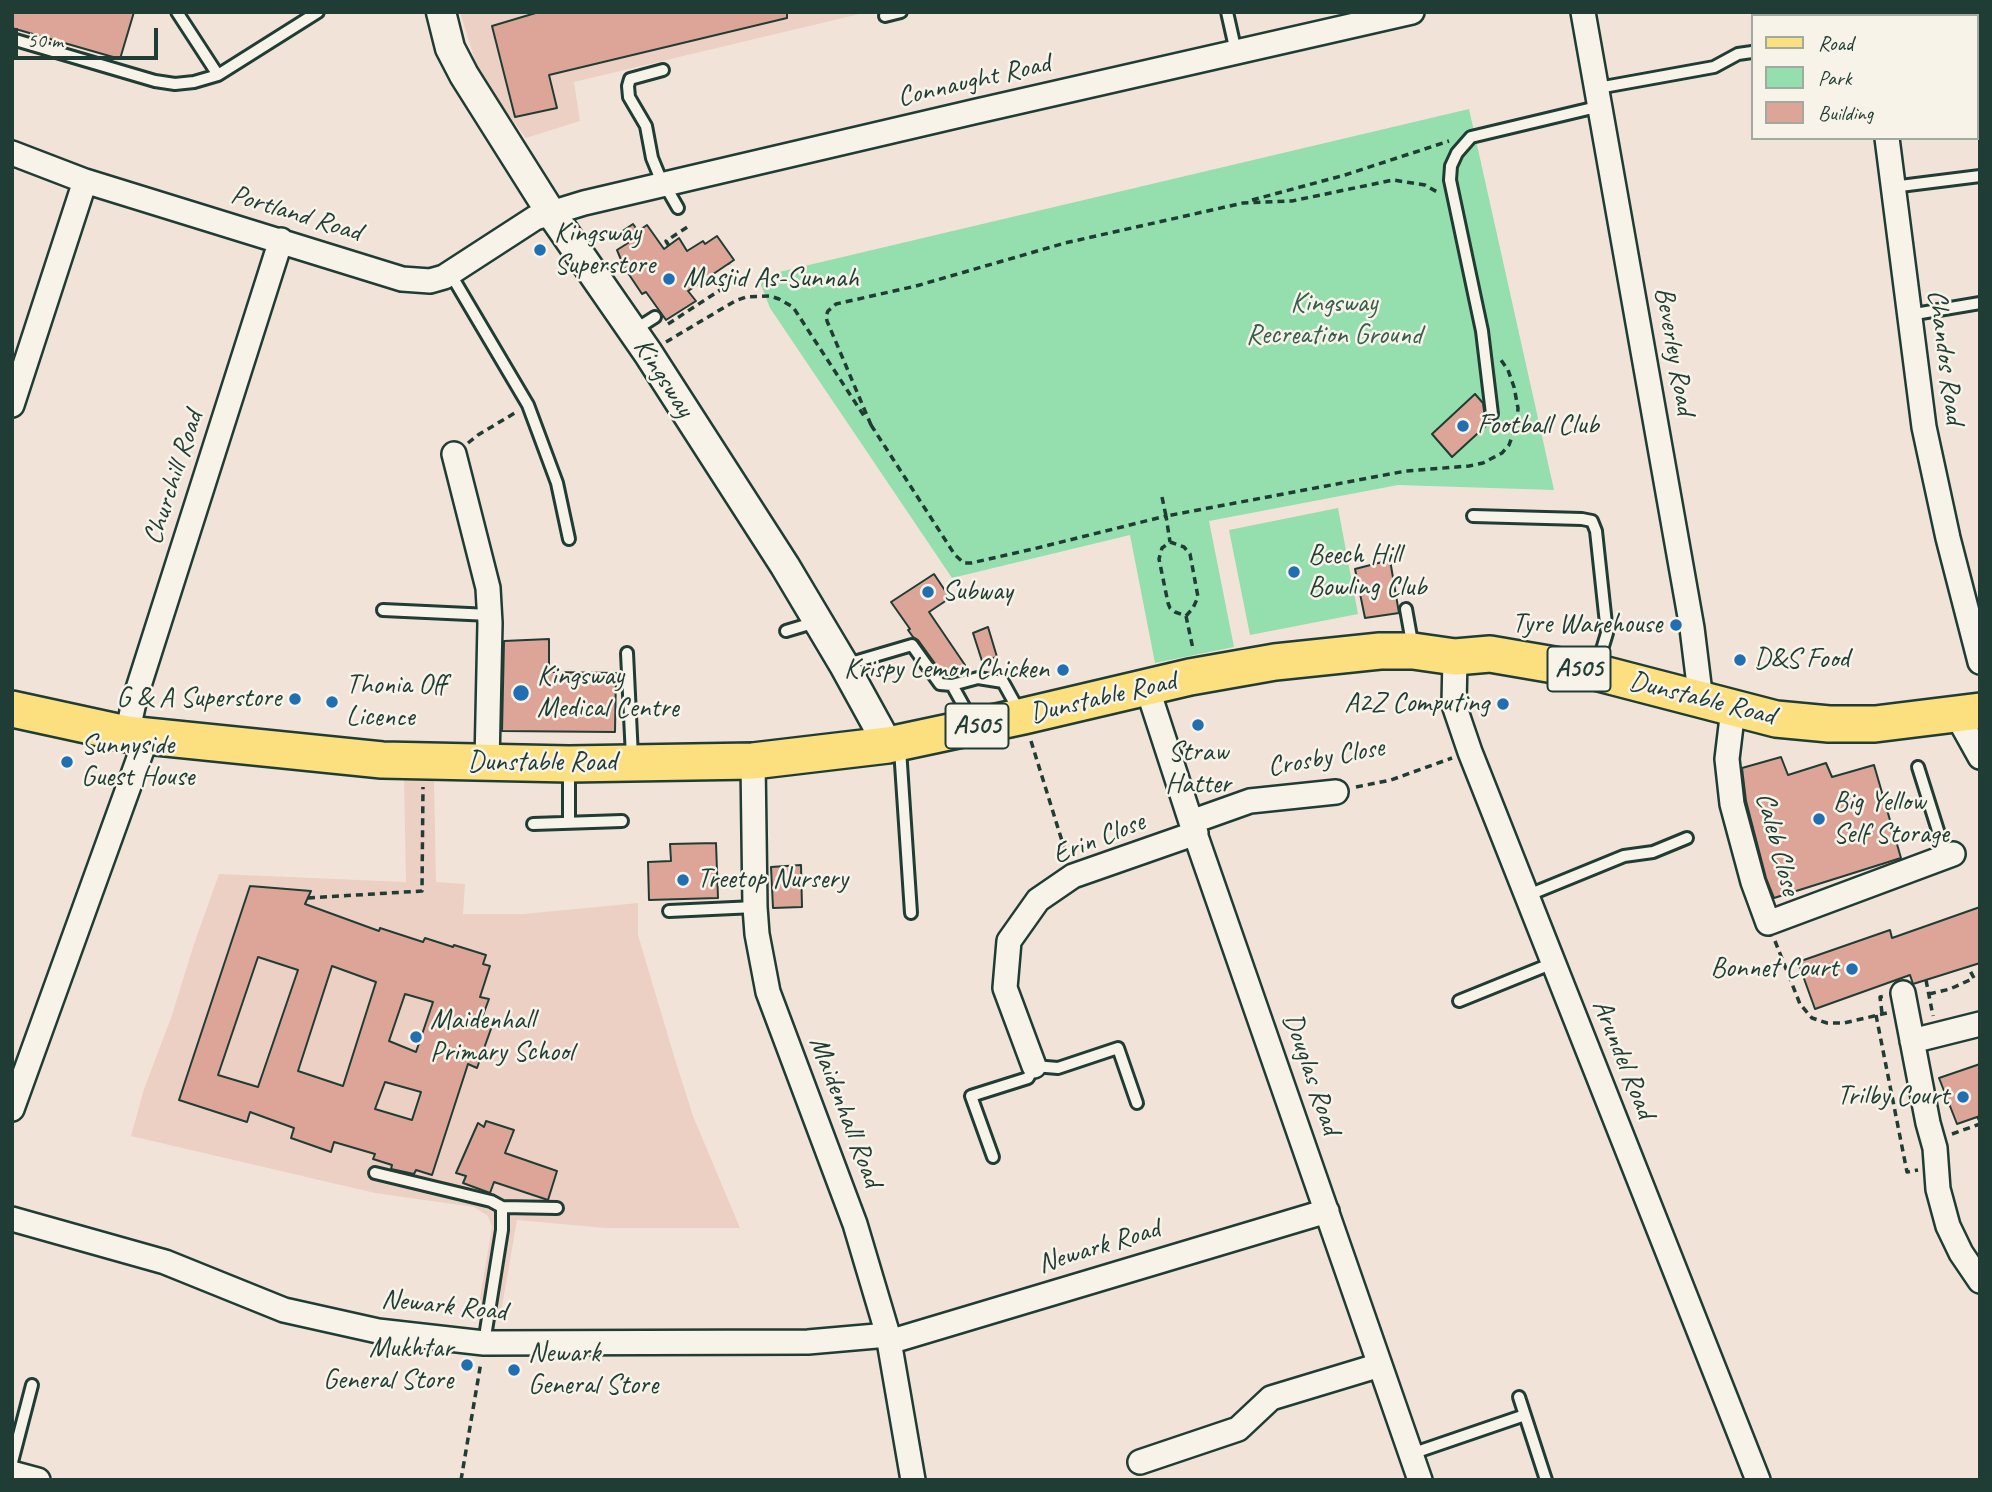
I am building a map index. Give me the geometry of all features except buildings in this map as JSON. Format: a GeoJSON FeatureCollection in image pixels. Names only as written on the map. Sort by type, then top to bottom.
{"type":"FeatureCollection","features":[{"type":"Feature","properties":{"kind":"main road","name":"Dunstable Road"},"geometry":{"type":"LineString","coordinates":[[12,709],[137,735],[382,760],[569,764],[753,761],[894,744],[1147,687],[1275,662],[1380,651],[1413,651],[1455,657],[1490,654],[1595,672],[1776,719],[1829,724],[1875,723],[1968,712]]}},
{"type":"Feature","properties":{"kind":"street","name":"Kingsway"},"geometry":{"type":"LineString","coordinates":[[441,12],[450,48],[464,75],[551,212],[645,334],[894,744]]}},
{"type":"Feature","properties":{"kind":"street","name":"Connaught Road"},"geometry":{"type":"LineString","coordinates":[[551,212],[1412,12]]}},
{"type":"Feature","properties":{"kind":"street","name":"Beverley Road"},"geometry":{"type":"LineString","coordinates":[[1583,12],[1690,614],[1717,705]]}},
{"type":"Feature","properties":{"kind":"street","name":"Chandos Road"},"geometry":{"type":"LineString","coordinates":[[1887,140],[1924,427],[1948,538],[1980,662]]}},
{"type":"Feature","properties":{"kind":"street","name":"Portland Road"},"geometry":{"type":"LineString","coordinates":[[12,153],[85,181],[402,279],[430,281],[450,273],[535,218],[551,212]]}},
{"type":"Feature","properties":{"kind":"street"},"geometry":{"type":"LineString","coordinates":[[12,405],[85,181]]}},
{"type":"Feature","properties":{"kind":"street","name":"Churchill Road"},"geometry":{"type":"LineString","coordinates":[[12,1109],[137,735],[135,698],[281,240]]}},
{"type":"Feature","properties":{"kind":"street"},"geometry":{"type":"LineString","coordinates":[[454,454],[488,588],[490,615],[487,763]]}},
{"type":"Feature","properties":{"kind":"street","name":"Arundel Road"},"geometry":{"type":"LineString","coordinates":[[1455,657],[1454,705],[1471,752],[1758,1480]]}},
{"type":"Feature","properties":{"kind":"street","name":"Douglas Road"},"geometry":{"type":"LineString","coordinates":[[1147,687],[1420,1480]]}},
{"type":"Feature","properties":{"kind":"street","name":"Caleb Close"},"geometry":{"type":"LineString","coordinates":[[1717,705],[1732,804],[1753,882],[1768,923],[1950,855]]}},
{"type":"Feature","properties":{"kind":"street"},"geometry":{"type":"LineString","coordinates":[[1968,712],[1980,757]]}},
{"type":"Feature","properties":{"kind":"street","name":"Maidenhall Road"},"geometry":{"type":"LineString","coordinates":[[753,761],[755,907],[757,934],[768,992],[855,1224],[888,1339],[914,1480]]}},
{"type":"Feature","properties":{"kind":"street","name":"Crosby Close"},"geometry":{"type":"LineString","coordinates":[[1194,827],[1250,801],[1336,792]]}},
{"type":"Feature","properties":{"kind":"street","name":"Erin Close"},"geometry":{"type":"LineString","coordinates":[[1034,1066],[1005,988],[1009,941],[1038,900],[1073,876],[1194,827]]}},
{"type":"Feature","properties":{"kind":"street"},"geometry":{"type":"LineString","coordinates":[[1904,1001],[1935,1151],[1938,1189],[1948,1226],[1961,1254],[1980,1281]]}},
{"type":"Feature","properties":{"kind":"street"},"geometry":{"type":"LineString","coordinates":[[1912,1041],[1980,1024]]}},
{"type":"Feature","properties":{"kind":"street","name":"Newark Road"},"geometry":{"type":"LineString","coordinates":[[12,1219],[165,1262],[284,1310],[378,1331],[484,1343],[808,1342],[888,1339],[1328,1210]]}},
{"type":"Feature","properties":{"kind":"street"},"geometry":{"type":"LineString","coordinates":[[1140,1462],[1238,1429],[1271,1398],[1380,1365]]}},
{"type":"Feature","properties":{"kind":"street"},"geometry":{"type":"LineString","coordinates":[[12,1473],[38,1480]]}},
{"type":"Feature","properties":{"kind":"lane"},"geometry":{"type":"LineString","coordinates":[[177,12],[218,75]]}},
{"type":"Feature","properties":{"kind":"lane"},"geometry":{"type":"LineString","coordinates":[[12,39],[174,84],[218,75],[318,12]]}},
{"type":"Feature","properties":{"kind":"lane"},"geometry":{"type":"LineString","coordinates":[[885,16],[901,12]]}},
{"type":"Feature","properties":{"kind":"lane"},"geometry":{"type":"LineString","coordinates":[[1227,12],[1237,52]]}},
{"type":"Feature","properties":{"kind":"lane"},"geometry":{"type":"LineString","coordinates":[[1492,414],[1482,331],[1450,180],[1451,166],[1457,153],[1471,137],[1600,97],[1714,67],[1738,54],[1750,52]]}},
{"type":"Feature","properties":{"kind":"lane"},"geometry":{"type":"LineString","coordinates":[[663,71],[630,79],[629,97],[646,126],[652,158],[678,208]]}},
{"type":"Feature","properties":{"kind":"lane"},"geometry":{"type":"LineString","coordinates":[[1892,187],[1980,176]]}},
{"type":"Feature","properties":{"kind":"lane"},"geometry":{"type":"LineString","coordinates":[[450,273],[528,405],[558,483],[569,539]]}},
{"type":"Feature","properties":{"kind":"lane"},"geometry":{"type":"LineString","coordinates":[[1909,315],[1980,303]]}},
{"type":"Feature","properties":{"kind":"lane"},"geometry":{"type":"LineString","coordinates":[[1473,516],[1592,521],[1607,634],[1595,672]]}},
{"type":"Feature","properties":{"kind":"lane"},"geometry":{"type":"LineString","coordinates":[[1406,609],[1413,651]]}},
{"type":"Feature","properties":{"kind":"lane"},"geometry":{"type":"LineString","coordinates":[[383,610],[490,615]]}},
{"type":"Feature","properties":{"kind":"lane"},"geometry":{"type":"LineString","coordinates":[[786,631],[818,622]]}},
{"type":"Feature","properties":{"kind":"lane"},"geometry":{"type":"LineString","coordinates":[[844,665],[912,645],[940,684],[952,685],[978,678],[1003,682],[1023,716]]}},
{"type":"Feature","properties":{"kind":"lane"},"geometry":{"type":"LineString","coordinates":[[627,653],[632,763]]}},
{"type":"Feature","properties":{"kind":"lane"},"geometry":{"type":"LineString","coordinates":[[952,685],[975,726]]}},
{"type":"Feature","properties":{"kind":"lane"},"geometry":{"type":"LineString","coordinates":[[894,744],[911,913]]}},
{"type":"Feature","properties":{"kind":"lane"},"geometry":{"type":"LineString","coordinates":[[569,764],[569,822]]}},
{"type":"Feature","properties":{"kind":"lane"},"geometry":{"type":"LineString","coordinates":[[1918,767],[1950,855]]}},
{"type":"Feature","properties":{"kind":"lane"},"geometry":{"type":"LineString","coordinates":[[533,824],[622,821]]}},
{"type":"Feature","properties":{"kind":"lane"},"geometry":{"type":"LineString","coordinates":[[1526,895],[1624,856],[1653,852],[1687,838]]}},
{"type":"Feature","properties":{"kind":"lane"},"geometry":{"type":"LineString","coordinates":[[669,911],[755,907]]}},
{"type":"Feature","properties":{"kind":"lane"},"geometry":{"type":"LineString","coordinates":[[1460,1001],[1553,963]]}},
{"type":"Feature","properties":{"kind":"lane"},"geometry":{"type":"LineString","coordinates":[[993,1157],[971,1096],[1028,1078],[1034,1066],[1058,1068],[1118,1048],[1137,1103]]}},
{"type":"Feature","properties":{"kind":"lane"},"geometry":{"type":"LineString","coordinates":[[375,1173],[491,1201],[502,1208],[557,1208]]}},
{"type":"Feature","properties":{"kind":"lane"},"geometry":{"type":"LineString","coordinates":[[484,1343],[502,1230],[502,1208]]}},
{"type":"Feature","properties":{"kind":"lane"},"geometry":{"type":"LineString","coordinates":[[12,1462],[32,1385]]}},
{"type":"Feature","properties":{"kind":"lane"},"geometry":{"type":"LineString","coordinates":[[1519,1397],[1546,1480]]}},
{"type":"Feature","properties":{"kind":"lane"},"geometry":{"type":"LineString","coordinates":[[1411,1454],[1525,1415]]}},
{"type":"Feature","properties":{"kind":"path"},"geometry":{"type":"LineString","coordinates":[[871,425],[827,321],[826,316],[831,307],[916,286],[1065,243],[1243,203],[1345,175],[1441,142],[1471,137]]}},
{"type":"Feature","properties":{"kind":"path"},"geometry":{"type":"LineString","coordinates":[[1243,203],[1292,201],[1392,180],[1425,185],[1455,204]]}},
{"type":"Feature","properties":{"kind":"path"},"geometry":{"type":"LineString","coordinates":[[669,246],[666,241],[689,226]]}},
{"type":"Feature","properties":{"kind":"path"},"geometry":{"type":"LineString","coordinates":[[663,327],[734,281],[729,264]]}},
{"type":"Feature","properties":{"kind":"path"},"geometry":{"type":"LineString","coordinates":[[645,334],[735,300],[770,296],[793,307],[956,555],[964,563],[971,563],[1166,516],[1406,471],[1469,467],[1483,463],[1502,453],[1509,445],[1514,435],[1518,408],[1508,370],[1482,331]]}},
{"type":"Feature","properties":{"kind":"path"},"geometry":{"type":"LineString","coordinates":[[454,454],[478,435],[523,408]]}},
{"type":"Feature","properties":{"kind":"path"},"geometry":{"type":"LineString","coordinates":[[1162,497],[1170,542]]}},
{"type":"Feature","properties":{"kind":"path"},"geometry":{"type":"LineString","coordinates":[[1170,542],[1162,548],[1159,559],[1168,603],[1175,612],[1186,616]]}},
{"type":"Feature","properties":{"kind":"path"},"geometry":{"type":"LineString","coordinates":[[1170,542],[1184,547],[1190,554],[1198,597],[1194,608],[1186,616]]}},
{"type":"Feature","properties":{"kind":"path"},"geometry":{"type":"LineString","coordinates":[[1186,616],[1194,650]]}},
{"type":"Feature","properties":{"kind":"path"},"geometry":{"type":"LineString","coordinates":[[1023,716],[1073,876]]}},
{"type":"Feature","properties":{"kind":"path","name":"Crosby Close"},"geometry":{"type":"LineString","coordinates":[[1336,792],[1391,780],[1471,752]]}},
{"type":"Feature","properties":{"kind":"path"},"geometry":{"type":"LineString","coordinates":[[308,898],[422,891],[423,778]]}},
{"type":"Feature","properties":{"kind":"path"},"geometry":{"type":"LineString","coordinates":[[1768,923],[1800,1004],[1812,1018],[1827,1023],[1844,1023],[1876,1015],[1904,1001]]}},
{"type":"Feature","properties":{"kind":"path"},"geometry":{"type":"LineString","coordinates":[[1929,994],[1950,989],[1973,978],[1968,967]]}},
{"type":"Feature","properties":{"kind":"path"},"geometry":{"type":"LineString","coordinates":[[1926,980],[1935,1026]]}},
{"type":"Feature","properties":{"kind":"path"},"geometry":{"type":"LineString","coordinates":[[1876,1015],[1907,1172],[1979,1121]]}},
{"type":"Feature","properties":{"kind":"path"},"geometry":{"type":"LineString","coordinates":[[461,1480],[484,1343]]}},
{"type":"Feature","properties":{"kind":"shaded area"},"geometry":{"type":"Polygon","coordinates":[[[460,12],[868,12],[574,82],[580,121],[526,138],[480,77],[460,12]]]}},
{"type":"Feature","properties":{"kind":"shaded area","name":"Maidenhall Primary School"},"geometry":{"type":"Polygon","coordinates":[[[404,778],[434,779],[436,882],[465,884],[463,914],[524,914],[638,903],[638,935],[674,1056],[693,1116],[740,1228],[605,1228],[517,1220],[500,1318],[477,1316],[492,1227],[488,1216],[474,1207],[375,1193],[131,1136],[144,1089],[171,1018],[219,874],[406,882],[404,778]]]}},
{"type":"Feature","properties":{"kind":"green space","name":"Kingsway Recreation Ground"},"geometry":{"type":"Polygon","coordinates":[[[1469,109],[1554,490],[1398,485],[1209,521],[1234,647],[1155,663],[1130,535],[952,578],[770,308],[758,277],[1469,109]]]}},
{"type":"Feature","properties":{"kind":"green space","name":"Beech Hill Bowling Club"},"geometry":{"type":"Polygon","coordinates":[[[1338,508],[1358,614],[1250,635],[1229,530],[1338,508]]]}},
{"type":"Feature","properties":{"kind":"place","name":"Kingsway Superstore"},"geometry":{"type":"Point","coordinates":[540,250]}},
{"type":"Feature","properties":{"kind":"place","name":"Masjid As-Sunnah"},"geometry":{"type":"Point","coordinates":[669,279]}},
{"type":"Feature","properties":{"kind":"place","name":"Football Club"},"geometry":{"type":"Point","coordinates":[1463,426]}},
{"type":"Feature","properties":{"kind":"place","name":"Beech Hill Bowling Club"},"geometry":{"type":"Point","coordinates":[1294,572]}},
{"type":"Feature","properties":{"kind":"place","name":"Subway"},"geometry":{"type":"Point","coordinates":[928,592]}},
{"type":"Feature","properties":{"kind":"place","name":"Tyre Warehouse"},"geometry":{"type":"Point","coordinates":[1676,625]}},
{"type":"Feature","properties":{"kind":"place","name":"D&S Food"},"geometry":{"type":"Point","coordinates":[1740,660]}},
{"type":"Feature","properties":{"kind":"place","name":"Krispy Lemon Chicken"},"geometry":{"type":"Point","coordinates":[1063,670]}},
{"type":"Feature","properties":{"kind":"place","name":"Kingsway Medical Centre"},"geometry":{"type":"Point","coordinates":[521,693]}},
{"type":"Feature","properties":{"kind":"place","name":"G & A Superstore"},"geometry":{"type":"Point","coordinates":[295,699]}},
{"type":"Feature","properties":{"kind":"place","name":"Thonia Off Licence"},"geometry":{"type":"Point","coordinates":[332,702]}},
{"type":"Feature","properties":{"kind":"place","name":"A2Z Computing"},"geometry":{"type":"Point","coordinates":[1503,704]}},
{"type":"Feature","properties":{"kind":"place","name":"Straw Hatter"},"geometry":{"type":"Point","coordinates":[1198,725]}},
{"type":"Feature","properties":{"kind":"place","name":"Sunnyside Guest House"},"geometry":{"type":"Point","coordinates":[67,762]}},
{"type":"Feature","properties":{"kind":"place","name":"Big Yellow Self Storage"},"geometry":{"type":"Point","coordinates":[1819,819]}},
{"type":"Feature","properties":{"kind":"place","name":"Treetop Nursery"},"geometry":{"type":"Point","coordinates":[683,880]}},
{"type":"Feature","properties":{"kind":"place","name":"Bonnet Court"},"geometry":{"type":"Point","coordinates":[1852,969]}},
{"type":"Feature","properties":{"kind":"place","name":"Maidenhall Primary School"},"geometry":{"type":"Point","coordinates":[416,1037]}},
{"type":"Feature","properties":{"kind":"place","name":"Trilby Court"},"geometry":{"type":"Point","coordinates":[1963,1097]}},
{"type":"Feature","properties":{"kind":"place","name":"Mukhtar General Store"},"geometry":{"type":"Point","coordinates":[467,1365]}},
{"type":"Feature","properties":{"kind":"place","name":"Newark General Store"},"geometry":{"type":"Point","coordinates":[514,1370]}}]}
